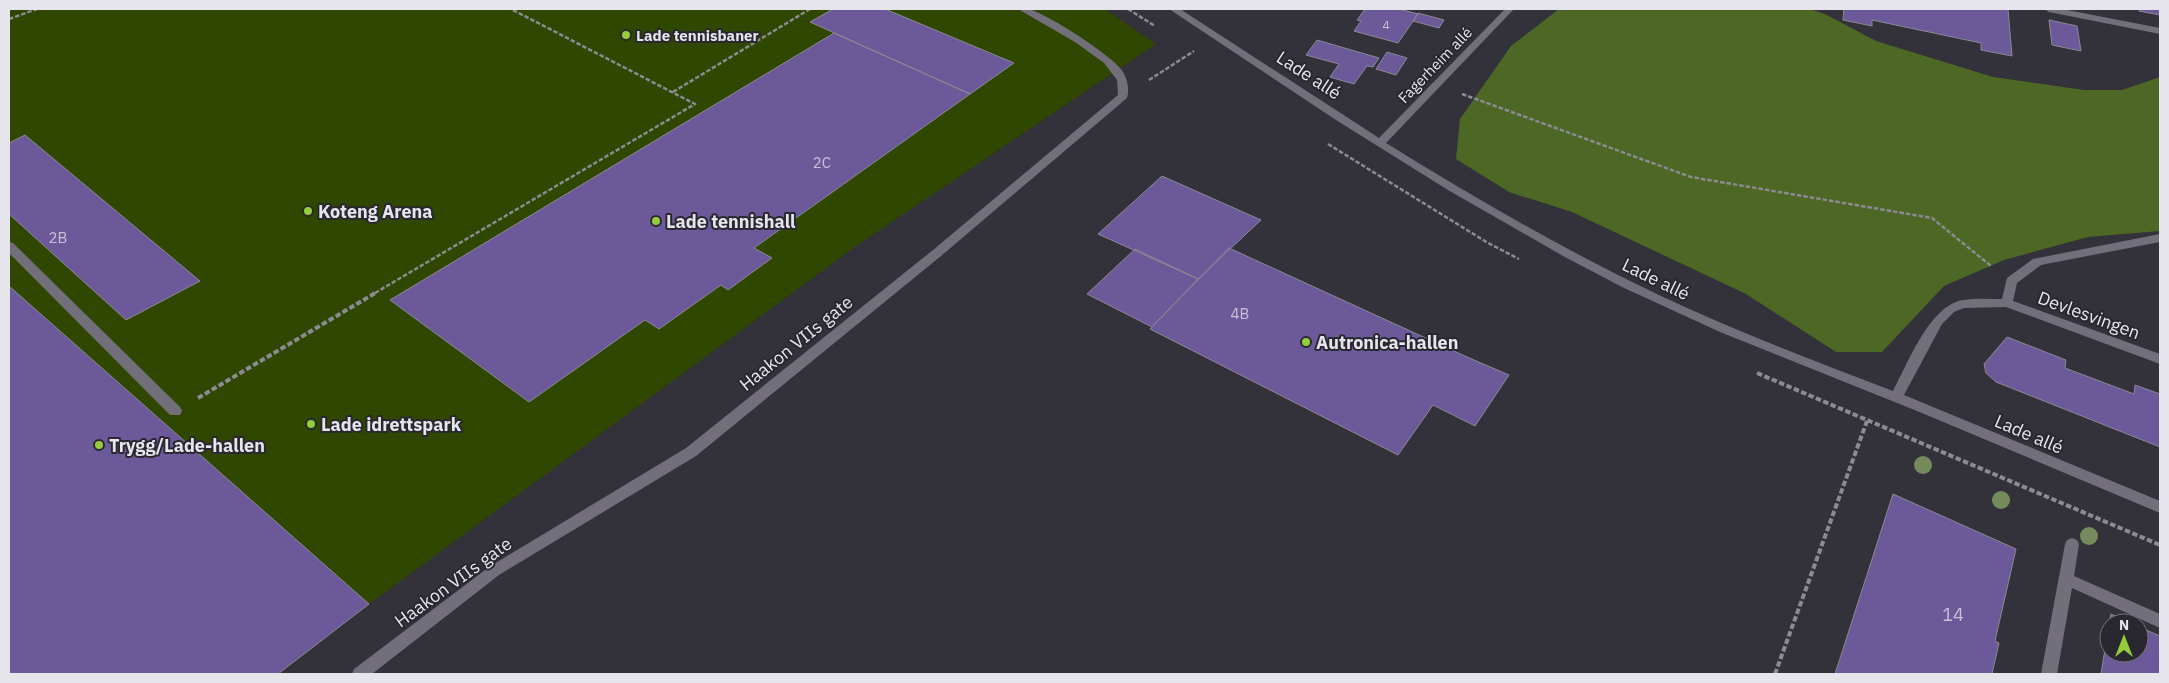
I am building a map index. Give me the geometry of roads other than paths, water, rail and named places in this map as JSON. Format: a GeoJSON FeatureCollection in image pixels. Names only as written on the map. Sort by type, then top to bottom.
{"type":"FeatureCollection","features":[{"type":"Feature","properties":{"kind":"street","name":"Haakon VIIs gate"},"geometry":{"type":"LineString","coordinates":[[360,674],[494,571],[691,452],[937,254],[1123,96],[1122,79],[1107,60],[1022,9]]}},
{"type":"Feature","properties":{"kind":"street","name":"Lade allé"},"geometry":{"type":"LineString","coordinates":[[1174,9],[1381,142],[1532,235],[1628,285],[1707,322],[1896,397],[2160,507]]}},
{"type":"Feature","properties":{"kind":"street","name":"Fagerheim allé"},"geometry":{"type":"LineString","coordinates":[[1381,142],[1510,9]]}},
{"type":"Feature","properties":{"kind":"street"},"geometry":{"type":"LineString","coordinates":[[2049,9],[2160,31]]}},
{"type":"Feature","properties":{"kind":"street","name":"Devlesvingen"},"geometry":{"type":"LineString","coordinates":[[2007,303],[2011,281],[2037,262],[2160,238]]}},
{"type":"Feature","properties":{"kind":"street"},"geometry":{"type":"LineString","coordinates":[[9,246],[175,412]]}},
{"type":"Feature","properties":{"kind":"street","name":"Devlesvingen"},"geometry":{"type":"LineString","coordinates":[[1896,397],[1937,321],[1950,309],[1963,304],[2007,303],[2160,360]]}},
{"type":"Feature","properties":{"kind":"street"},"geometry":{"type":"LineString","coordinates":[[2049,674],[2072,544]]}},
{"type":"Feature","properties":{"kind":"street"},"geometry":{"type":"LineString","coordinates":[[2066,579],[2160,621]]}},
{"type":"Feature","properties":{"kind":"place","name":"Lade tennisbaner"},"geometry":{"type":"Point","coordinates":[626,35]}},
{"type":"Feature","properties":{"kind":"place","name":"Koteng Arena"},"geometry":{"type":"Point","coordinates":[308,211]}},
{"type":"Feature","properties":{"kind":"place","name":"Lade tennishall"},"geometry":{"type":"Point","coordinates":[656,221]}},
{"type":"Feature","properties":{"kind":"place","name":"Autronica-hallen"},"geometry":{"type":"Point","coordinates":[1306,342]}},
{"type":"Feature","properties":{"kind":"place","name":"Lade idrettspark"},"geometry":{"type":"Point","coordinates":[311,424]}},
{"type":"Feature","properties":{"kind":"place","name":"Trygg/Lade-hallen"},"geometry":{"type":"Point","coordinates":[99,445]}}]}
